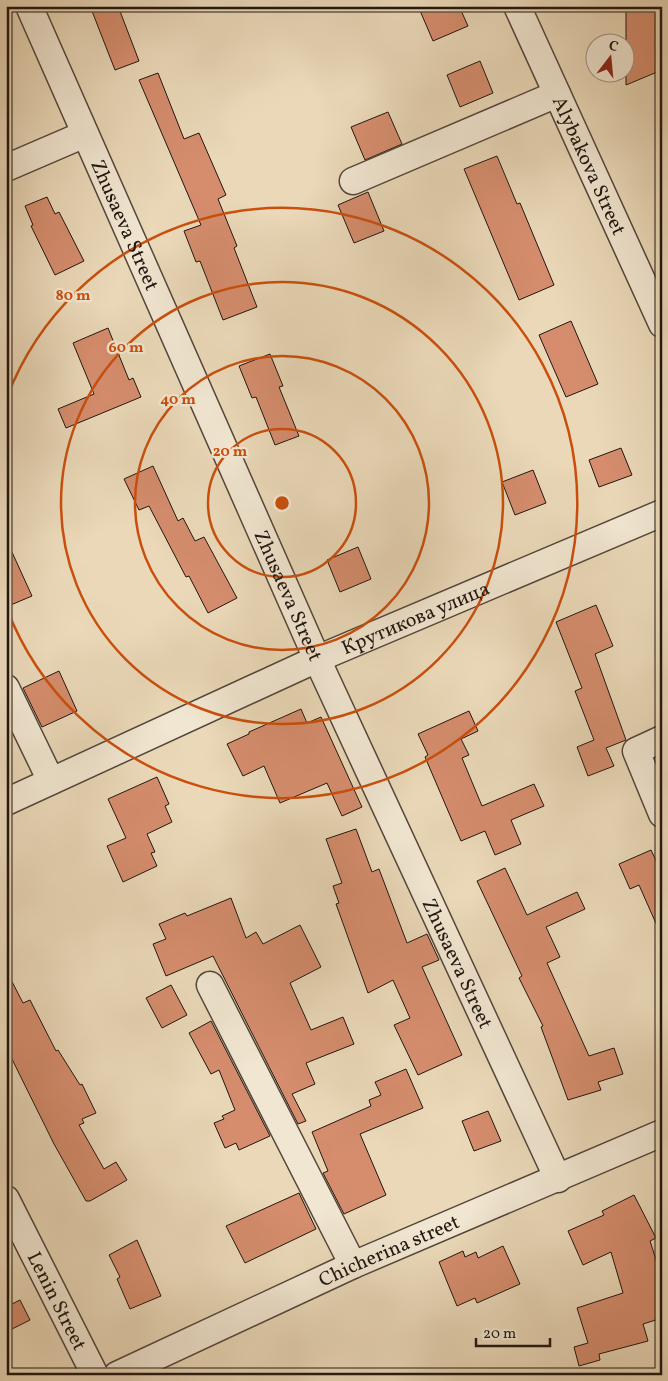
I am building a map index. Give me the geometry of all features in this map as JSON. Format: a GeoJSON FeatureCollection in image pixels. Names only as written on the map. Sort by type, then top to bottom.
{"type":"FeatureCollection","features":[{"type":"Feature","properties":{"kind":"street","name":"Zhusaeva Street"},"geometry":{"type":"LineString","coordinates":[[29,6],[317,659],[558,1179]]}},
{"type":"Feature","properties":{"kind":"street","name":"Alybakova Street"},"geometry":{"type":"LineString","coordinates":[[517,6],[557,94],[654,284],[662,324]]}},
{"type":"Feature","properties":{"kind":"street"},"geometry":{"type":"LineString","coordinates":[[352,181],[557,94]]}},
{"type":"Feature","properties":{"kind":"street"},"geometry":{"type":"LineString","coordinates":[[6,168],[86,134]]}},
{"type":"Feature","properties":{"kind":"street","name":"Крутикова улица"},"geometry":{"type":"LineString","coordinates":[[6,802],[317,659],[662,513]]}},
{"type":"Feature","properties":{"kind":"street"},"geometry":{"type":"LineString","coordinates":[[6,688],[51,781]]}},
{"type":"Feature","properties":{"kind":"street"},"geometry":{"type":"LineString","coordinates":[[662,739],[636,752],[662,814]]}},
{"type":"Feature","properties":{"kind":"street"},"geometry":{"type":"LineString","coordinates":[[210,985],[353,1266]]}},
{"type":"Feature","properties":{"kind":"street","name":"Chicherina street"},"geometry":{"type":"LineString","coordinates":[[117,1375],[353,1266],[662,1133]]}},
{"type":"Feature","properties":{"kind":"street","name":"Lenin Street"},"geometry":{"type":"LineString","coordinates":[[6,1199],[94,1375]]}},
{"type":"Feature","properties":{"kind":"building"},"geometry":{"type":"Polygon","coordinates":[[[90,6],[118,6],[139,61],[115,70],[90,6]]]}},
{"type":"Feature","properties":{"kind":"building"},"geometry":{"type":"Polygon","coordinates":[[[418,6],[459,6],[468,26],[433,41],[418,6]]]}},
{"type":"Feature","properties":{"kind":"building"},"geometry":{"type":"Polygon","coordinates":[[[626,6],[662,6],[662,70],[636,81],[636,32],[626,32],[626,6]]]}},
{"type":"Feature","properties":{"kind":"building"},"geometry":{"type":"Polygon","coordinates":[[[480,61],[493,93],[460,107],[447,75],[480,61]]]}},
{"type":"Feature","properties":{"kind":"building"},"geometry":{"type":"Polygon","coordinates":[[[158,73],[184,139],[199,133],[226,195],[218,199],[237,246],[234,248],[257,307],[223,320],[200,261],[196,262],[184,231],[201,225],[139,80],[158,73]]]}},
{"type":"Feature","properties":{"kind":"building"},"geometry":{"type":"Polygon","coordinates":[[[388,112],[402,144],[365,160],[351,127],[388,112]]]}},
{"type":"Feature","properties":{"kind":"building"},"geometry":{"type":"Polygon","coordinates":[[[497,156],[517,204],[520,203],[554,285],[519,300],[464,169],[497,156]]]}},
{"type":"Feature","properties":{"kind":"building"},"geometry":{"type":"Polygon","coordinates":[[[368,192],[384,231],[354,243],[338,205],[368,192]]]}},
{"type":"Feature","properties":{"kind":"building"},"geometry":{"type":"Polygon","coordinates":[[[47,197],[55,214],[59,212],[84,261],[55,275],[31,226],[33,225],[25,206],[47,197]]]}},
{"type":"Feature","properties":{"kind":"building"},"geometry":{"type":"Polygon","coordinates":[[[571,321],[598,384],[566,397],[539,335],[571,321]]]}},
{"type":"Feature","properties":{"kind":"building"},"geometry":{"type":"Polygon","coordinates":[[[108,328],[129,380],[133,378],[141,397],[66,428],[58,409],[94,394],[73,343],[108,328]]]}},
{"type":"Feature","properties":{"kind":"building"},"geometry":{"type":"Polygon","coordinates":[[[270,354],[283,386],[279,387],[299,436],[275,445],[256,397],[252,398],[239,366],[270,354]]]}},
{"type":"Feature","properties":{"kind":"building"},"geometry":{"type":"Polygon","coordinates":[[[621,448],[632,475],[599,487],[589,460],[621,448]]]}},
{"type":"Feature","properties":{"kind":"building"},"geometry":{"type":"Polygon","coordinates":[[[153,466],[178,521],[183,518],[195,541],[204,537],[237,598],[208,613],[189,576],[186,577],[149,506],[139,510],[124,479],[153,466]]]}},
{"type":"Feature","properties":{"kind":"building"},"geometry":{"type":"Polygon","coordinates":[[[533,470],[546,503],[515,515],[502,482],[533,470]]]}},
{"type":"Feature","properties":{"kind":"building"},"geometry":{"type":"Polygon","coordinates":[[[6,539],[32,596],[6,607],[6,539]]]}},
{"type":"Feature","properties":{"kind":"building"},"geometry":{"type":"Polygon","coordinates":[[[358,547],[371,579],[340,592],[327,560],[358,547]]]}},
{"type":"Feature","properties":{"kind":"building"},"geometry":{"type":"Polygon","coordinates":[[[596,605],[613,646],[595,654],[626,740],[606,748],[614,766],[588,776],[577,747],[594,740],[575,691],[582,688],[556,622],[596,605]]]}},
{"type":"Feature","properties":{"kind":"building"},"geometry":{"type":"Polygon","coordinates":[[[59,671],[77,711],[42,727],[23,688],[59,671]]]}},
{"type":"Feature","properties":{"kind":"building"},"geometry":{"type":"Polygon","coordinates":[[[301,709],[307,723],[321,717],[362,807],[342,816],[327,783],[280,803],[264,766],[243,776],[227,744],[301,709]]]}},
{"type":"Feature","properties":{"kind":"building"},"geometry":{"type":"Polygon","coordinates":[[[469,711],[478,731],[461,739],[469,755],[462,758],[482,806],[534,784],[544,806],[511,820],[521,844],[495,855],[485,831],[461,841],[425,757],[428,755],[418,734],[469,711]]]}},
{"type":"Feature","properties":{"kind":"building"},"geometry":{"type":"Polygon","coordinates":[[[157,777],[169,804],[165,806],[172,822],[147,834],[155,852],[151,853],[157,866],[123,882],[107,846],[126,838],[108,799],[157,777]]]}},
{"type":"Feature","properties":{"kind":"building"},"geometry":{"type":"Polygon","coordinates":[[[356,829],[372,872],[379,869],[407,943],[427,934],[439,960],[422,967],[462,1055],[418,1075],[394,1025],[410,1018],[393,980],[368,993],[336,904],[339,903],[333,886],[342,883],[326,839],[356,829]]]}},
{"type":"Feature","properties":{"kind":"building"},"geometry":{"type":"Polygon","coordinates":[[[651,850],[662,873],[662,937],[639,885],[630,889],[619,864],[651,850]]]}},
{"type":"Feature","properties":{"kind":"building"},"geometry":{"type":"Polygon","coordinates":[[[505,868],[527,915],[577,892],[585,909],[546,927],[560,957],[547,963],[589,1056],[614,1048],[623,1074],[598,1082],[601,1090],[568,1100],[541,1027],[543,1026],[519,978],[522,976],[477,881],[505,868]]]}},
{"type":"Feature","properties":{"kind":"building"},"geometry":{"type":"Polygon","coordinates":[[[231,898],[246,938],[256,932],[263,944],[300,925],[321,967],[290,983],[311,1030],[343,1017],[354,1044],[306,1063],[315,1084],[292,1094],[306,1121],[298,1124],[213,956],[166,976],[153,944],[166,939],[159,924],[185,913],[187,916],[231,898]]]}},
{"type":"Feature","properties":{"kind":"building"},"geometry":{"type":"Polygon","coordinates":[[[6,970],[23,1003],[30,1000],[56,1051],[58,1050],[80,1085],[82,1084],[96,1113],[82,1119],[84,1123],[79,1125],[104,1169],[116,1162],[127,1180],[90,1201],[86,1201],[54,1144],[6,1047],[6,970]]]}},
{"type":"Feature","properties":{"kind":"building"},"geometry":{"type":"Polygon","coordinates":[[[171,985],[187,1015],[162,1028],[146,998],[171,985]]]}},
{"type":"Feature","properties":{"kind":"building"},"geometry":{"type":"Polygon","coordinates":[[[211,1021],[270,1136],[239,1150],[236,1143],[225,1148],[214,1123],[224,1119],[222,1116],[235,1110],[219,1070],[211,1074],[189,1033],[211,1021]]]}},
{"type":"Feature","properties":{"kind":"building"},"geometry":{"type":"Polygon","coordinates":[[[406,1069],[423,1108],[360,1134],[386,1195],[344,1214],[323,1173],[328,1171],[312,1132],[371,1106],[369,1100],[381,1095],[375,1082],[406,1069]]]}},
{"type":"Feature","properties":{"kind":"building"},"geometry":{"type":"Polygon","coordinates":[[[488,1111],[501,1141],[474,1151],[462,1121],[488,1111]]]}},
{"type":"Feature","properties":{"kind":"building"},"geometry":{"type":"Polygon","coordinates":[[[299,1193],[316,1229],[245,1263],[226,1226],[299,1193]]]}},
{"type":"Feature","properties":{"kind":"building"},"geometry":{"type":"Polygon","coordinates":[[[634,1195],[656,1238],[650,1241],[662,1278],[662,1318],[643,1324],[648,1341],[599,1354],[600,1360],[579,1366],[574,1347],[588,1343],[577,1308],[623,1293],[611,1252],[583,1265],[568,1231],[604,1215],[602,1211],[634,1195]]]}},
{"type":"Feature","properties":{"kind":"building"},"geometry":{"type":"Polygon","coordinates":[[[137,1240],[161,1296],[130,1309],[117,1279],[120,1277],[109,1255],[137,1240]]]}},
{"type":"Feature","properties":{"kind":"building"},"geometry":{"type":"Polygon","coordinates":[[[503,1246],[520,1284],[477,1303],[475,1298],[457,1306],[439,1262],[463,1251],[465,1257],[476,1252],[478,1258],[503,1246]]]}},
{"type":"Feature","properties":{"kind":"building"},"geometry":{"type":"Polygon","coordinates":[[[20,1300],[30,1320],[6,1332],[6,1307],[20,1300]]]}}]}
